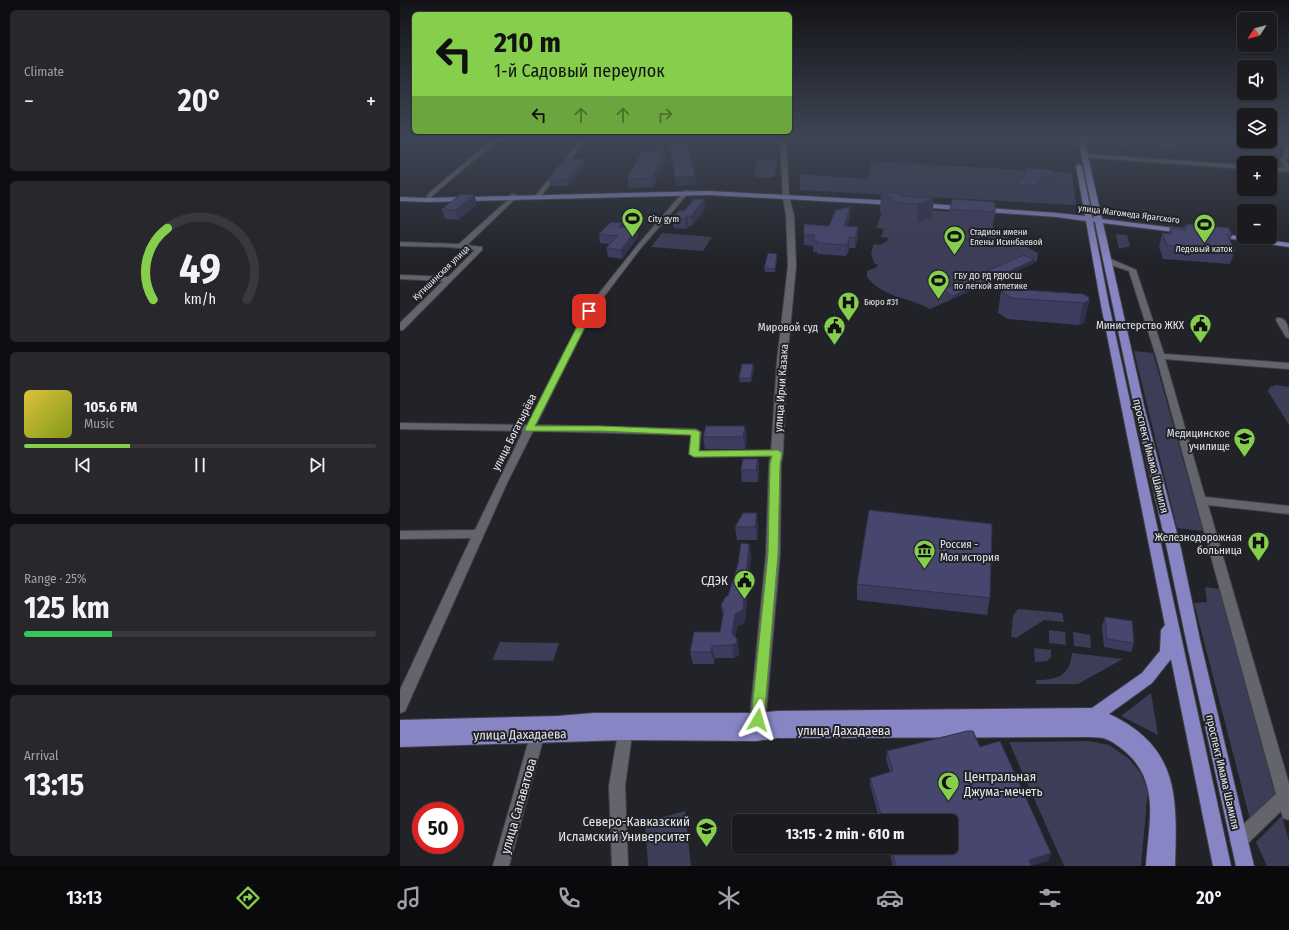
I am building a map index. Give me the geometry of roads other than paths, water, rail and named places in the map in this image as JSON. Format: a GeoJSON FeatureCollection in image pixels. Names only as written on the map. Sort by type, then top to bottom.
{"type":"FeatureCollection","features":[{"type":"Feature","properties":{"kind":"main road","name":"улица Ирчи Казака"},"geometry":{"type":"LineString","coordinates":[[757,726],[773,554],[775,464],[778,453],[782,361],[792,266],[790,215],[785,179]]}},
{"type":"Feature","properties":{"kind":"main road","name":"проспект Имама Шамиля"},"geometry":{"type":"LineString","coordinates":[[1085,179],[1094,217],[1108,261],[1139,406],[1174,549],[1238,841],[1245,866]]}},
{"type":"Feature","properties":{"kind":"main road","name":"проспект Имама Шамиля"},"geometry":{"type":"LineString","coordinates":[[1088,179],[1105,305],[1222,866]]}},
{"type":"Feature","properties":{"kind":"main road","name":"улица Магомеда Ярагского"},"geometry":{"type":"LineString","coordinates":[[400,197],[428,199],[715,190],[906,202],[1094,217],[1190,230]]}},
{"type":"Feature","properties":{"kind":"main road"},"geometry":{"type":"LineString","coordinates":[[1209,234],[1289,245]]}},
{"type":"Feature","properties":{"kind":"main road"},"geometry":{"type":"LineString","coordinates":[[1095,715],[1147,678],[1167,653],[1169,613]]}},
{"type":"Feature","properties":{"kind":"main road","name":"улица Дахадаева"},"geometry":{"type":"LineString","coordinates":[[757,726],[778,718],[1095,715],[1131,734],[1151,753],[1164,782],[1167,801],[1166,866]]}},
{"type":"Feature","properties":{"kind":"main road","name":"улица Дахадаева"},"geometry":{"type":"LineString","coordinates":[[400,738],[540,729],[626,726],[757,726],[777,730],[1084,729],[1104,732],[1122,740],[1142,756],[1155,778],[1159,798],[1155,866]]}},
{"type":"Feature","properties":{"kind":"main road","name":"улица Дахадаева"},"geometry":{"type":"LineString","coordinates":[[400,728],[540,729]]}},
{"type":"Feature","properties":{"kind":"street"},"geometry":{"type":"LineString","coordinates":[[428,199],[431,194],[449,179]]}},
{"type":"Feature","properties":{"kind":"street"},"geometry":{"type":"LineString","coordinates":[[539,195],[552,179]]}},
{"type":"Feature","properties":{"kind":"street","name":"улица Богатырёва"},"geometry":{"type":"LineString","coordinates":[[400,706],[502,483],[589,311],[635,252],[686,192]]}},
{"type":"Feature","properties":{"kind":"street","name":"Кутишинская улица"},"geometry":{"type":"LineString","coordinates":[[462,246],[514,196]]}},
{"type":"Feature","properties":{"kind":"street"},"geometry":{"type":"LineString","coordinates":[[400,244],[462,246]]}},
{"type":"Feature","properties":{"kind":"street","name":"Кутишинская улица"},"geometry":{"type":"LineString","coordinates":[[400,328],[480,249],[477,246],[462,246]]}},
{"type":"Feature","properties":{"kind":"street"},"geometry":{"type":"LineString","coordinates":[[1108,261],[1132,270],[1160,356],[1285,799],[1238,841]]}},
{"type":"Feature","properties":{"kind":"street"},"geometry":{"type":"LineString","coordinates":[[400,277],[449,279]]}},
{"type":"Feature","properties":{"kind":"street"},"geometry":{"type":"LineString","coordinates":[[400,316],[411,317]]}},
{"type":"Feature","properties":{"kind":"street"},"geometry":{"type":"LineString","coordinates":[[1280,320],[1289,335]]}},
{"type":"Feature","properties":{"kind":"street"},"geometry":{"type":"LineString","coordinates":[[1160,356],[1289,366]]}},
{"type":"Feature","properties":{"kind":"street"},"geometry":{"type":"LineString","coordinates":[[400,426],[696,432],[694,454],[778,453]]}},
{"type":"Feature","properties":{"kind":"street"},"geometry":{"type":"LineString","coordinates":[[1201,500],[1289,510]]}},
{"type":"Feature","properties":{"kind":"street"},"geometry":{"type":"LineString","coordinates":[[400,534],[478,534]]}},
{"type":"Feature","properties":{"kind":"street"},"geometry":{"type":"LineString","coordinates":[[620,866],[617,786],[626,726]]}},
{"type":"Feature","properties":{"kind":"street","name":"улица Салаватова"},"geometry":{"type":"LineString","coordinates":[[501,866],[540,729]]}},
{"type":"Feature","properties":{"kind":"place","name":"City gym"},"geometry":{"type":"Point","coordinates":[633,238]}},
{"type":"Feature","properties":{"kind":"place","name":"Ледовый каток"},"geometry":{"type":"Point","coordinates":[1204,244]}},
{"type":"Feature","properties":{"kind":"place","name":"Стадион имени Елены Исинбаевой"},"geometry":{"type":"Point","coordinates":[955,256]}},
{"type":"Feature","properties":{"kind":"place","name":"ГБУ ДО РД РДЮСШ по легкой атлетике"},"geometry":{"type":"Point","coordinates":[938,300]}},
{"type":"Feature","properties":{"kind":"place","name":"Бюро #31"},"geometry":{"type":"Point","coordinates":[849,322]}},
{"type":"Feature","properties":{"kind":"place","name":"Министерство ЖКХ"},"geometry":{"type":"Point","coordinates":[1200,344]}},
{"type":"Feature","properties":{"kind":"place","name":"Мировой суд"},"geometry":{"type":"Point","coordinates":[834,346]}},
{"type":"Feature","properties":{"kind":"place","name":"Медицинское училище"},"geometry":{"type":"Point","coordinates":[1245,458]}},
{"type":"Feature","properties":{"kind":"place","name":"Железнодорожная больница"},"geometry":{"type":"Point","coordinates":[1258,562]}},
{"type":"Feature","properties":{"kind":"place","name":"Россия - Моя история"},"geometry":{"type":"Point","coordinates":[925,570]}},
{"type":"Feature","properties":{"kind":"place","name":"СДЭК"},"geometry":{"type":"Point","coordinates":[744,600]}},
{"type":"Feature","properties":{"kind":"place","name":"Центральная Джума-мечеть"},"geometry":{"type":"Point","coordinates":[949,802]}},
{"type":"Feature","properties":{"kind":"place","name":"Северо-Кавказский Исламский Университет"},"geometry":{"type":"Point","coordinates":[706,848]}}]}
